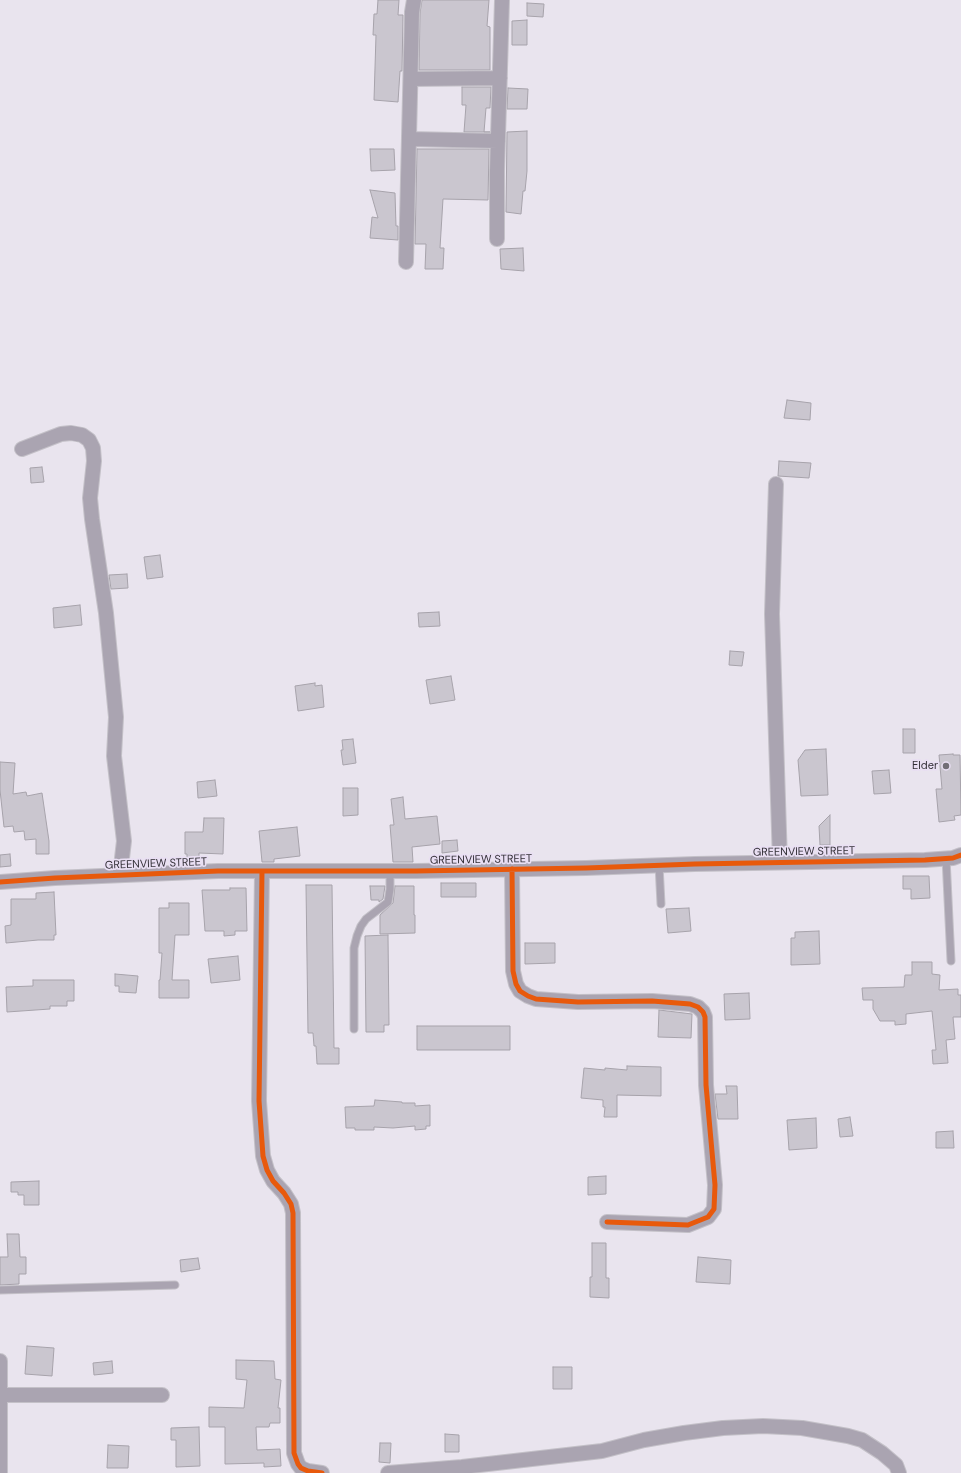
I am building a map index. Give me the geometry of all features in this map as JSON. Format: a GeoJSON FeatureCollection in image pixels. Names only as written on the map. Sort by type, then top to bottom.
{"type":"FeatureCollection","features":[{"type":"Feature","properties":{"kind":"street"},"geometry":{"type":"LineString","coordinates":[[406,262],[414,0]]}},
{"type":"Feature","properties":{"kind":"street"},"geometry":{"type":"LineString","coordinates":[[497,239],[502,0]]}},
{"type":"Feature","properties":{"kind":"street"},"geometry":{"type":"LineString","coordinates":[[411,79],[500,78]]}},
{"type":"Feature","properties":{"kind":"street"},"geometry":{"type":"LineString","coordinates":[[410,138],[498,141]]}},
{"type":"Feature","properties":{"kind":"street"},"geometry":{"type":"LineString","coordinates":[[22,449],[61,434],[82,435],[89,440],[93,448],[94,461],[90,498],[106,613],[116,717],[114,756],[124,841],[120,875]]}},
{"type":"Feature","properties":{"kind":"street"},"geometry":{"type":"LineString","coordinates":[[776,484],[772,614],[780,862]]}},
{"type":"Feature","properties":{"kind":"street","name":"GREENVIEW STREET"},"geometry":{"type":"LineString","coordinates":[[0,882],[218,871],[512,869],[925,860],[961,855]]}},
{"type":"Feature","properties":{"kind":"street"},"geometry":{"type":"LineString","coordinates":[[512,869],[513,971],[516,984],[520,991],[536,999],[578,1002],[652,1000],[690,1004],[698,1007],[703,1012],[705,1017],[706,1085],[715,1185],[714,1209],[708,1217],[688,1225],[607,1222]]}},
{"type":"Feature","properties":{"kind":"street"},"geometry":{"type":"LineString","coordinates":[[262,871],[259,1101],[262,1156],[273,1181],[288,1198],[293,1213],[294,1453],[301,1468],[308,1471],[322,1473]]}},
{"type":"Feature","properties":{"kind":"street"},"geometry":{"type":"LineString","coordinates":[[0,1361],[0,1473]]}},
{"type":"Feature","properties":{"kind":"street"},"geometry":{"type":"LineString","coordinates":[[0,1395],[162,1394]]}},
{"type":"Feature","properties":{"kind":"street"},"geometry":{"type":"LineString","coordinates":[[388,1473],[462,1467],[602,1451],[644,1440],[684,1432],[763,1426],[802,1428],[862,1440],[882,1453],[896,1465],[899,1473]]}},
{"type":"Feature","properties":{"kind":"lane"},"geometry":{"type":"LineString","coordinates":[[946,858],[951,961]]}},
{"type":"Feature","properties":{"kind":"lane"},"geometry":{"type":"LineString","coordinates":[[659,865],[661,904]]}},
{"type":"Feature","properties":{"kind":"lane"},"geometry":{"type":"LineString","coordinates":[[354,1029],[354,948],[356,936],[366,920],[388,902],[390,871]]}},
{"type":"Feature","properties":{"kind":"lane"},"geometry":{"type":"LineString","coordinates":[[0,1290],[175,1285]]}},
{"type":"Feature","properties":{"kind":"building"},"geometry":{"type":"Polygon","coordinates":[[[378,0],[399,0],[398,15],[403,15],[402,71],[400,71],[398,102],[374,100],[376,35],[373,35],[374,14],[377,14],[378,0]]]}},
{"type":"Feature","properties":{"kind":"building"},"geometry":{"type":"Polygon","coordinates":[[[422,0],[489,0],[487,26],[490,27],[490,70],[419,70],[420,13],[422,0]]]}},
{"type":"Feature","properties":{"kind":"building"},"geometry":{"type":"Polygon","coordinates":[[[527,3],[544,4],[543,17],[527,16],[527,3]]]}},
{"type":"Feature","properties":{"kind":"building"},"geometry":{"type":"Polygon","coordinates":[[[527,20],[527,45],[512,45],[512,21],[527,20]]]}},
{"type":"Feature","properties":{"kind":"building"},"geometry":{"type":"Polygon","coordinates":[[[462,87],[491,87],[490,108],[486,108],[484,132],[464,132],[466,105],[462,105],[462,87]]]}},
{"type":"Feature","properties":{"kind":"building"},"geometry":{"type":"Polygon","coordinates":[[[508,88],[528,89],[527,109],[507,109],[508,88]]]}},
{"type":"Feature","properties":{"kind":"building"},"geometry":{"type":"Polygon","coordinates":[[[527,131],[527,171],[521,214],[506,212],[507,132],[527,131]]]}},
{"type":"Feature","properties":{"kind":"building"},"geometry":{"type":"Polygon","coordinates":[[[370,149],[394,149],[395,170],[371,171],[370,149]]]}},
{"type":"Feature","properties":{"kind":"building"},"geometry":{"type":"Polygon","coordinates":[[[417,149],[489,149],[488,200],[443,199],[440,248],[444,248],[443,269],[425,269],[426,244],[415,244],[417,149]]]}},
{"type":"Feature","properties":{"kind":"building"},"geometry":{"type":"Polygon","coordinates":[[[370,190],[395,193],[398,240],[370,238],[372,217],[378,218],[370,190]]]}},
{"type":"Feature","properties":{"kind":"building"},"geometry":{"type":"Polygon","coordinates":[[[523,248],[524,271],[501,269],[500,249],[523,248]]]}},
{"type":"Feature","properties":{"kind":"building"},"geometry":{"type":"Polygon","coordinates":[[[787,400],[811,403],[810,420],[784,418],[787,400]]]}},
{"type":"Feature","properties":{"kind":"building"},"geometry":{"type":"Polygon","coordinates":[[[779,461],[811,463],[809,478],[778,476],[779,461]]]}},
{"type":"Feature","properties":{"kind":"building"},"geometry":{"type":"Polygon","coordinates":[[[42,467],[44,482],[31,483],[30,468],[42,467]]]}},
{"type":"Feature","properties":{"kind":"building"},"geometry":{"type":"Polygon","coordinates":[[[160,555],[163,577],[147,579],[144,557],[160,555]]]}},
{"type":"Feature","properties":{"kind":"building"},"geometry":{"type":"Polygon","coordinates":[[[127,574],[128,588],[111,589],[109,575],[127,574]]]}},
{"type":"Feature","properties":{"kind":"building"},"geometry":{"type":"Polygon","coordinates":[[[80,605],[82,625],[54,628],[53,608],[80,605]]]}},
{"type":"Feature","properties":{"kind":"building"},"geometry":{"type":"Polygon","coordinates":[[[439,612],[440,626],[419,627],[418,613],[439,612]]]}},
{"type":"Feature","properties":{"kind":"building"},"geometry":{"type":"Polygon","coordinates":[[[730,651],[744,652],[742,666],[729,665],[730,651]]]}},
{"type":"Feature","properties":{"kind":"building"},"geometry":{"type":"Polygon","coordinates":[[[451,676],[455,700],[430,704],[426,680],[451,676]]]}},
{"type":"Feature","properties":{"kind":"building"},"geometry":{"type":"Polygon","coordinates":[[[315,683],[315,686],[322,685],[324,707],[298,711],[295,686],[315,683]]]}},
{"type":"Feature","properties":{"kind":"building"},"geometry":{"type":"Polygon","coordinates":[[[903,729],[915,729],[915,753],[903,753],[903,729]]]}},
{"type":"Feature","properties":{"kind":"building"},"geometry":{"type":"Polygon","coordinates":[[[353,739],[356,763],[343,765],[341,750],[343,750],[342,740],[353,739]]]}},
{"type":"Feature","properties":{"kind":"building"},"geometry":{"type":"Polygon","coordinates":[[[826,749],[828,795],[801,796],[798,760],[805,750],[826,749]]]}},
{"type":"Feature","properties":{"kind":"building"},"geometry":{"type":"Polygon","coordinates":[[[939,755],[960,755],[961,815],[954,816],[955,820],[939,822],[936,789],[942,789],[939,755]]]}},
{"type":"Feature","properties":{"kind":"building"},"geometry":{"type":"Polygon","coordinates":[[[0,762],[15,763],[13,794],[26,792],[27,796],[42,793],[49,841],[49,854],[36,854],[36,839],[25,840],[24,831],[14,832],[13,826],[4,827],[0,790],[0,762]]]}},
{"type":"Feature","properties":{"kind":"building"},"geometry":{"type":"Polygon","coordinates":[[[889,770],[891,793],[874,794],[872,771],[889,770]]]}},
{"type":"Feature","properties":{"kind":"building"},"geometry":{"type":"Polygon","coordinates":[[[215,780],[217,796],[198,798],[197,782],[215,780]]]}},
{"type":"Feature","properties":{"kind":"building"},"geometry":{"type":"Polygon","coordinates":[[[343,788],[358,788],[358,815],[343,816],[343,788]]]}},
{"type":"Feature","properties":{"kind":"building"},"geometry":{"type":"Polygon","coordinates":[[[403,797],[405,819],[437,816],[440,844],[412,847],[413,862],[393,862],[390,825],[394,825],[391,799],[403,797]]]}},
{"type":"Feature","properties":{"kind":"building"},"geometry":{"type":"Polygon","coordinates":[[[830,815],[830,845],[820,845],[819,826],[830,815]]]}},
{"type":"Feature","properties":{"kind":"building"},"geometry":{"type":"Polygon","coordinates":[[[204,818],[224,818],[223,854],[199,853],[199,858],[187,858],[187,854],[185,854],[185,832],[203,832],[204,818]]]}},
{"type":"Feature","properties":{"kind":"building"},"geometry":{"type":"Polygon","coordinates":[[[297,827],[300,856],[274,859],[274,862],[262,862],[259,831],[297,827]]]}},
{"type":"Feature","properties":{"kind":"building"},"geometry":{"type":"Polygon","coordinates":[[[457,840],[458,851],[442,853],[442,841],[457,840]]]}},
{"type":"Feature","properties":{"kind":"building"},"geometry":{"type":"Polygon","coordinates":[[[10,854],[11,866],[0,867],[0,855],[10,854]]]}},
{"type":"Feature","properties":{"kind":"building"},"geometry":{"type":"Polygon","coordinates":[[[903,876],[929,876],[930,898],[911,899],[911,889],[903,889],[903,876]]]}},
{"type":"Feature","properties":{"kind":"building"},"geometry":{"type":"Polygon","coordinates":[[[441,883],[476,883],[476,897],[441,897],[441,883]]]}},
{"type":"Feature","properties":{"kind":"building"},"geometry":{"type":"Polygon","coordinates":[[[306,885],[332,885],[334,1048],[339,1048],[339,1064],[317,1064],[316,1046],[314,1046],[313,1033],[308,1033],[306,885]]]}},
{"type":"Feature","properties":{"kind":"building"},"geometry":{"type":"Polygon","coordinates":[[[370,886],[385,886],[383,899],[379,902],[379,900],[371,900],[370,886]]]}},
{"type":"Feature","properties":{"kind":"building"},"geometry":{"type":"Polygon","coordinates":[[[395,886],[414,886],[415,933],[380,934],[380,915],[393,903],[395,886]]]}},
{"type":"Feature","properties":{"kind":"building"},"geometry":{"type":"Polygon","coordinates":[[[230,888],[246,888],[247,931],[235,931],[235,935],[224,936],[224,931],[205,931],[202,890],[230,890],[230,888]]]}},
{"type":"Feature","properties":{"kind":"building"},"geometry":{"type":"Polygon","coordinates":[[[54,892],[56,935],[54,935],[54,940],[6,943],[5,926],[11,925],[11,899],[36,899],[36,893],[54,892]]]}},
{"type":"Feature","properties":{"kind":"building"},"geometry":{"type":"Polygon","coordinates":[[[169,903],[189,903],[189,935],[175,935],[172,980],[189,980],[189,998],[159,998],[162,953],[159,953],[159,908],[169,908],[169,903]]]}},
{"type":"Feature","properties":{"kind":"building"},"geometry":{"type":"Polygon","coordinates":[[[689,908],[691,931],[668,933],[666,909],[689,908]]]}},
{"type":"Feature","properties":{"kind":"building"},"geometry":{"type":"Polygon","coordinates":[[[819,931],[820,964],[791,965],[791,938],[795,938],[795,932],[819,931]]]}},
{"type":"Feature","properties":{"kind":"building"},"geometry":{"type":"Polygon","coordinates":[[[388,935],[389,1025],[384,1025],[384,1032],[366,1032],[365,936],[388,935]]]}},
{"type":"Feature","properties":{"kind":"building"},"geometry":{"type":"Polygon","coordinates":[[[525,943],[555,943],[555,963],[525,964],[525,943]]]}},
{"type":"Feature","properties":{"kind":"building"},"geometry":{"type":"Polygon","coordinates":[[[238,956],[240,980],[211,983],[208,959],[238,956]]]}},
{"type":"Feature","properties":{"kind":"building"},"geometry":{"type":"Polygon","coordinates":[[[912,962],[932,962],[932,974],[940,975],[939,990],[958,989],[958,995],[961,995],[961,1017],[953,1017],[955,1039],[946,1040],[948,1063],[933,1064],[932,1050],[936,1050],[932,1011],[906,1014],[906,1024],[895,1025],[895,1021],[880,1021],[873,1009],[873,1000],[863,1000],[862,988],[904,987],[905,975],[912,975],[912,962]]]}},
{"type":"Feature","properties":{"kind":"building"},"geometry":{"type":"Polygon","coordinates":[[[115,974],[138,976],[136,993],[119,992],[119,986],[115,986],[115,974]]]}},
{"type":"Feature","properties":{"kind":"building"},"geometry":{"type":"Polygon","coordinates":[[[33,980],[74,980],[74,1001],[67,1001],[67,1006],[50,1006],[50,1009],[7,1012],[6,987],[33,986],[33,980]]]}},
{"type":"Feature","properties":{"kind":"building"},"geometry":{"type":"Polygon","coordinates":[[[749,993],[750,1019],[725,1020],[724,994],[749,993]]]}},
{"type":"Feature","properties":{"kind":"building"},"geometry":{"type":"Polygon","coordinates":[[[659,1010],[692,1014],[691,1038],[658,1037],[659,1010]]]}},
{"type":"Feature","properties":{"kind":"building"},"geometry":{"type":"Polygon","coordinates":[[[417,1026],[510,1026],[510,1050],[417,1050],[417,1026]]]}},
{"type":"Feature","properties":{"kind":"building"},"geometry":{"type":"Polygon","coordinates":[[[627,1066],[661,1067],[661,1096],[617,1095],[617,1117],[604,1117],[605,1107],[603,1107],[603,1100],[581,1098],[584,1068],[627,1070],[627,1066]]]}},
{"type":"Feature","properties":{"kind":"building"},"geometry":{"type":"Polygon","coordinates":[[[726,1086],[737,1086],[738,1119],[718,1119],[715,1094],[727,1094],[726,1086]]]}},
{"type":"Feature","properties":{"kind":"building"},"geometry":{"type":"Polygon","coordinates":[[[375,1100],[415,1103],[415,1106],[430,1105],[430,1126],[426,1126],[426,1129],[415,1130],[415,1126],[393,1128],[374,1127],[374,1130],[355,1130],[355,1128],[346,1128],[345,1107],[374,1106],[375,1100]]]}},
{"type":"Feature","properties":{"kind":"building"},"geometry":{"type":"Polygon","coordinates":[[[850,1117],[853,1136],[840,1137],[838,1119],[850,1117]]]}},
{"type":"Feature","properties":{"kind":"building"},"geometry":{"type":"Polygon","coordinates":[[[816,1118],[817,1148],[789,1150],[787,1120],[816,1118]]]}},
{"type":"Feature","properties":{"kind":"building"},"geometry":{"type":"Polygon","coordinates":[[[953,1131],[954,1148],[936,1148],[936,1132],[953,1131]]]}},
{"type":"Feature","properties":{"kind":"building"},"geometry":{"type":"Polygon","coordinates":[[[606,1176],[606,1194],[588,1195],[588,1177],[606,1176]]]}},
{"type":"Feature","properties":{"kind":"building"},"geometry":{"type":"Polygon","coordinates":[[[39,1181],[39,1205],[24,1205],[24,1195],[18,1195],[18,1192],[11,1192],[11,1182],[39,1181]]]}},
{"type":"Feature","properties":{"kind":"building"},"geometry":{"type":"Polygon","coordinates":[[[7,1234],[19,1234],[20,1257],[26,1257],[26,1274],[19,1274],[19,1284],[0,1285],[0,1257],[8,1257],[7,1234]]]}},
{"type":"Feature","properties":{"kind":"building"},"geometry":{"type":"Polygon","coordinates":[[[592,1243],[606,1243],[606,1278],[609,1278],[609,1298],[590,1297],[590,1277],[592,1277],[592,1243]]]}},
{"type":"Feature","properties":{"kind":"building"},"geometry":{"type":"Polygon","coordinates":[[[698,1257],[731,1260],[730,1284],[696,1282],[698,1257]]]}},
{"type":"Feature","properties":{"kind":"building"},"geometry":{"type":"Polygon","coordinates":[[[198,1258],[200,1269],[181,1272],[180,1260],[198,1258]]]}},
{"type":"Feature","properties":{"kind":"building"},"geometry":{"type":"Polygon","coordinates":[[[27,1346],[54,1348],[52,1376],[25,1374],[27,1346]]]}},
{"type":"Feature","properties":{"kind":"building"},"geometry":{"type":"Polygon","coordinates":[[[236,1360],[274,1361],[275,1379],[281,1380],[278,1408],[280,1408],[280,1423],[270,1423],[269,1427],[256,1427],[257,1450],[280,1449],[281,1466],[264,1467],[264,1463],[225,1464],[225,1427],[209,1427],[209,1407],[244,1408],[247,1380],[236,1379],[236,1360]]]}},
{"type":"Feature","properties":{"kind":"building"},"geometry":{"type":"Polygon","coordinates":[[[112,1361],[113,1373],[94,1375],[93,1363],[112,1361]]]}},
{"type":"Feature","properties":{"kind":"building"},"geometry":{"type":"Polygon","coordinates":[[[553,1367],[572,1367],[572,1389],[553,1389],[553,1367]]]}},
{"type":"Feature","properties":{"kind":"building"},"geometry":{"type":"Polygon","coordinates":[[[199,1427],[200,1466],[176,1467],[176,1440],[171,1440],[171,1428],[199,1427]]]}},
{"type":"Feature","properties":{"kind":"building"},"geometry":{"type":"Polygon","coordinates":[[[445,1434],[459,1435],[459,1452],[445,1452],[445,1434]]]}},
{"type":"Feature","properties":{"kind":"building"},"geometry":{"type":"Polygon","coordinates":[[[380,1443],[391,1443],[390,1463],[379,1462],[380,1443]]]}},
{"type":"Feature","properties":{"kind":"building"},"geometry":{"type":"Polygon","coordinates":[[[108,1445],[129,1446],[128,1468],[107,1468],[108,1445]]]}},
{"type":"Feature","properties":{"kind":"cycle path"},"geometry":{"type":"LineString","coordinates":[[0,882],[55,878],[218,871],[416,871],[586,868],[695,864],[925,860],[953,858],[961,855]]}},
{"type":"Feature","properties":{"kind":"cycle path"},"geometry":{"type":"LineString","coordinates":[[512,869],[513,971],[516,984],[520,991],[536,999],[578,1002],[652,1001],[690,1004],[698,1007],[703,1012],[705,1017],[706,1085],[715,1185],[714,1209],[708,1217],[688,1225],[607,1222]]}},
{"type":"Feature","properties":{"kind":"cycle path"},"geometry":{"type":"LineString","coordinates":[[262,871],[259,1101],[263,1156],[267,1170],[273,1181],[284,1193],[291,1204],[293,1213],[294,1453],[301,1468],[308,1471],[322,1473]]}},
{"type":"Feature","properties":{"kind":"place","name":"Elder"},"geometry":{"type":"Point","coordinates":[946,766]}}]}
